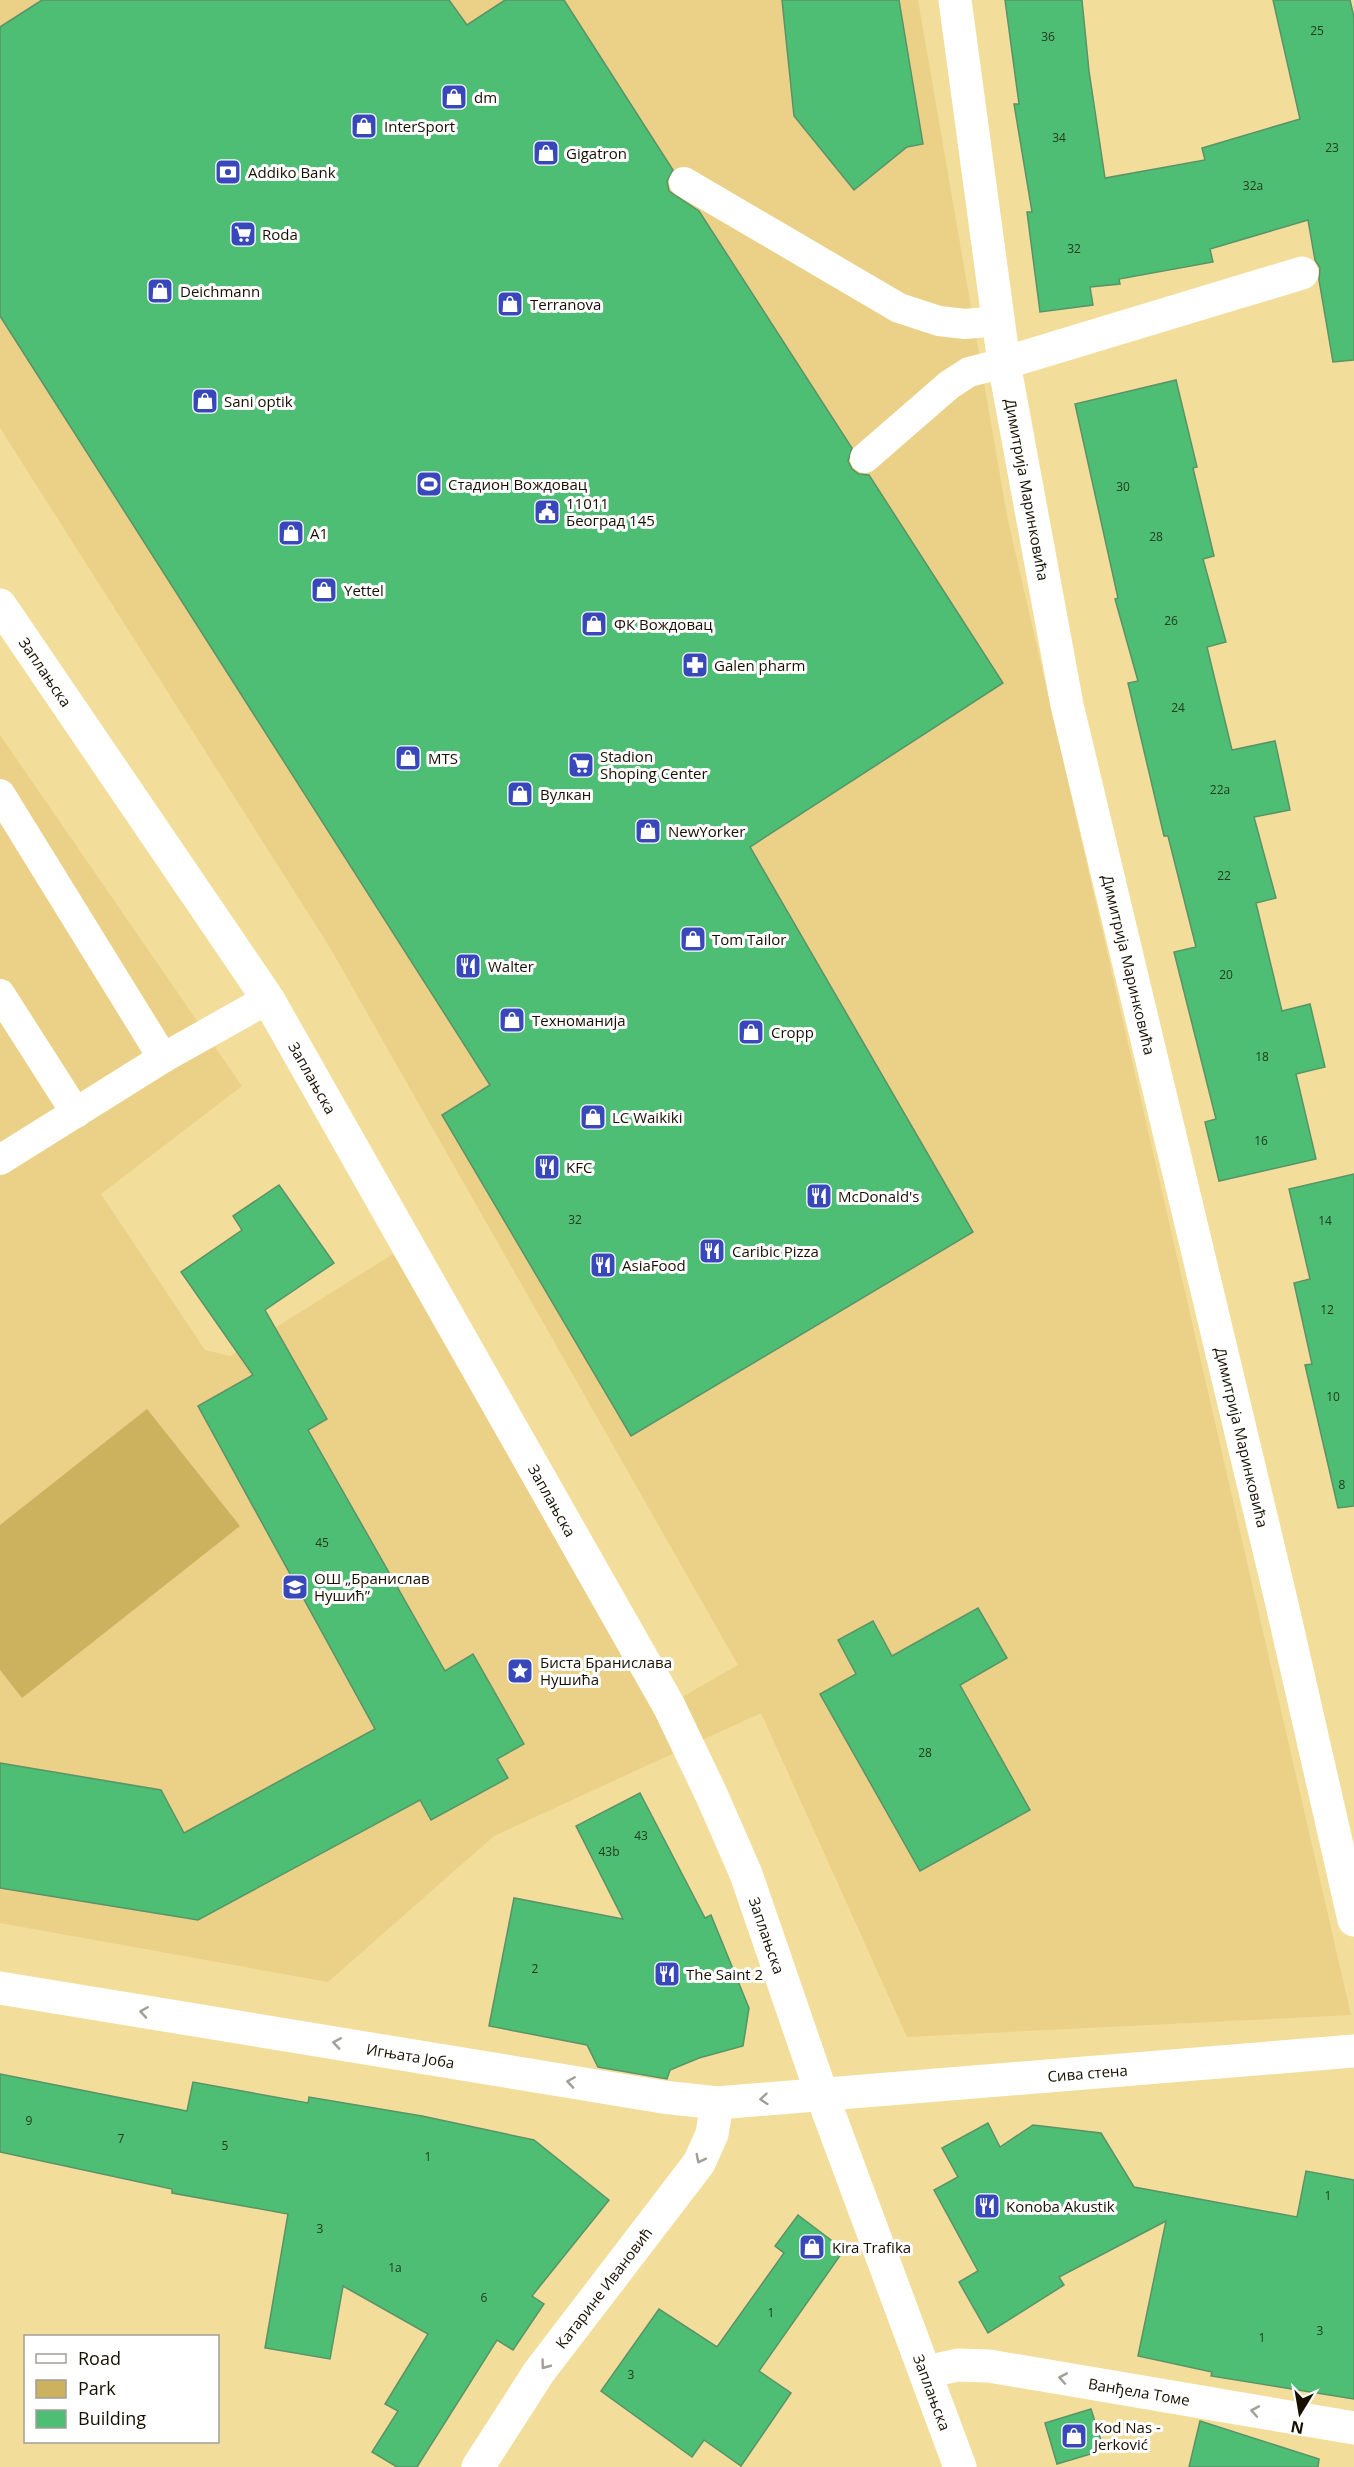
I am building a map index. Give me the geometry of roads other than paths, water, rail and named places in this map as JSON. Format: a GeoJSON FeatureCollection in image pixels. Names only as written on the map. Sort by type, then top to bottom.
{"type":"FeatureCollection","features":[{"type":"Feature","properties":{"kind":"street","name":"Димитрија Маринковића"},"geometry":{"type":"LineString","coordinates":[[954,0],[1004,363],[1067,705],[1276,1576],[1354,1920]]}},
{"type":"Feature","properties":{"kind":"street"},"geometry":{"type":"LineString","coordinates":[[1004,363],[1302,273]]}},
{"type":"Feature","properties":{"kind":"street","name":"Заплањска"},"geometry":{"type":"LineString","coordinates":[[0,605],[268,999],[669,1706],[746,1874],[822,2094],[960,2467]]}},
{"type":"Feature","properties":{"kind":"street","name":"Игњата Јоба"},"geometry":{"type":"LineString","coordinates":[[0,1988],[663,2097],[717,2103],[822,2094]]}},
{"type":"Feature","properties":{"kind":"street","name":"Сива стена"},"geometry":{"type":"LineString","coordinates":[[822,2094],[1354,2051]]}},
{"type":"Feature","properties":{"kind":"street","name":"Катарине Ивановић"},"geometry":{"type":"LineString","coordinates":[[478,2467],[539,2372],[699,2163],[712,2134],[717,2103]]}},
{"type":"Feature","properties":{"kind":"street","name":"Ванђела Томе"},"geometry":{"type":"LineString","coordinates":[[926,2372],[958,2365],[989,2366],[1354,2428]]}},
{"type":"Feature","properties":{"kind":"lane"},"geometry":{"type":"LineString","coordinates":[[684,182],[899,308],[939,321],[965,324],[999,321]]}},
{"type":"Feature","properties":{"kind":"lane"},"geometry":{"type":"LineString","coordinates":[[865,458],[949,385],[969,372],[1004,363]]}},
{"type":"Feature","properties":{"kind":"lane"},"geometry":{"type":"LineString","coordinates":[[0,794],[163,1058]]}},
{"type":"Feature","properties":{"kind":"lane"},"geometry":{"type":"LineString","coordinates":[[0,994],[76,1113]]}},
{"type":"Feature","properties":{"kind":"lane"},"geometry":{"type":"LineString","coordinates":[[0,1160],[163,1058],[268,999]]}},
{"type":"Feature","properties":{"kind":"place","name":"dm"},"geometry":{"type":"Point","coordinates":[454,97]}},
{"type":"Feature","properties":{"kind":"place","name":"InterSport"},"geometry":{"type":"Point","coordinates":[364,126]}},
{"type":"Feature","properties":{"kind":"place","name":"Gigatron"},"geometry":{"type":"Point","coordinates":[546,153]}},
{"type":"Feature","properties":{"kind":"place","name":"Addiko Bank"},"geometry":{"type":"Point","coordinates":[228,172]}},
{"type":"Feature","properties":{"kind":"place","name":"Roda"},"geometry":{"type":"Point","coordinates":[243,234]}},
{"type":"Feature","properties":{"kind":"place","name":"Deichmann"},"geometry":{"type":"Point","coordinates":[160,291]}},
{"type":"Feature","properties":{"kind":"place","name":"Terranova"},"geometry":{"type":"Point","coordinates":[510,304]}},
{"type":"Feature","properties":{"kind":"place","name":"Sani optik"},"geometry":{"type":"Point","coordinates":[205,401]}},
{"type":"Feature","properties":{"kind":"place","name":"Стадион Вождовац"},"geometry":{"type":"Point","coordinates":[429,484]}},
{"type":"Feature","properties":{"kind":"place","name":"11011 Београд 145"},"geometry":{"type":"Point","coordinates":[547,512]}},
{"type":"Feature","properties":{"kind":"place","name":"A1"},"geometry":{"type":"Point","coordinates":[291,533]}},
{"type":"Feature","properties":{"kind":"place","name":"Yettel"},"geometry":{"type":"Point","coordinates":[324,590]}},
{"type":"Feature","properties":{"kind":"place","name":"ФК Вождовац"},"geometry":{"type":"Point","coordinates":[594,624]}},
{"type":"Feature","properties":{"kind":"place","name":"Galen pharm"},"geometry":{"type":"Point","coordinates":[695,665]}},
{"type":"Feature","properties":{"kind":"place","name":"MTS"},"geometry":{"type":"Point","coordinates":[408,758]}},
{"type":"Feature","properties":{"kind":"place","name":"Stadion Shoping Center"},"geometry":{"type":"Point","coordinates":[581,765]}},
{"type":"Feature","properties":{"kind":"place","name":"Вулкан"},"geometry":{"type":"Point","coordinates":[520,794]}},
{"type":"Feature","properties":{"kind":"place","name":"NewYorker"},"geometry":{"type":"Point","coordinates":[648,831]}},
{"type":"Feature","properties":{"kind":"place","name":"Tom Tailor"},"geometry":{"type":"Point","coordinates":[693,939]}},
{"type":"Feature","properties":{"kind":"place","name":"Walter"},"geometry":{"type":"Point","coordinates":[468,966]}},
{"type":"Feature","properties":{"kind":"place","name":"Техноманија"},"geometry":{"type":"Point","coordinates":[512,1020]}},
{"type":"Feature","properties":{"kind":"place","name":"Cropp"},"geometry":{"type":"Point","coordinates":[751,1032]}},
{"type":"Feature","properties":{"kind":"place","name":"LC Waikiki"},"geometry":{"type":"Point","coordinates":[593,1117]}},
{"type":"Feature","properties":{"kind":"place","name":"KFC"},"geometry":{"type":"Point","coordinates":[547,1167]}},
{"type":"Feature","properties":{"kind":"place","name":"McDonald's"},"geometry":{"type":"Point","coordinates":[819,1196]}},
{"type":"Feature","properties":{"kind":"place","name":"Caribic Pizza"},"geometry":{"type":"Point","coordinates":[712,1251]}},
{"type":"Feature","properties":{"kind":"place","name":"AsiaFood"},"geometry":{"type":"Point","coordinates":[603,1265]}},
{"type":"Feature","properties":{"kind":"place","name":"ОШ „Бранислав Нушић”"},"geometry":{"type":"Point","coordinates":[295,1587]}},
{"type":"Feature","properties":{"kind":"place","name":"Биста Бранислава Нушића"},"geometry":{"type":"Point","coordinates":[520,1671]}},
{"type":"Feature","properties":{"kind":"place","name":"The Saint 2"},"geometry":{"type":"Point","coordinates":[667,1974]}},
{"type":"Feature","properties":{"kind":"place","name":"Konoba Akustik"},"geometry":{"type":"Point","coordinates":[987,2206]}},
{"type":"Feature","properties":{"kind":"place","name":"Kira Trafika"},"geometry":{"type":"Point","coordinates":[812,2247]}},
{"type":"Feature","properties":{"kind":"place","name":"Kod Nas - Jerković"},"geometry":{"type":"Point","coordinates":[1074,2436]}}]}
